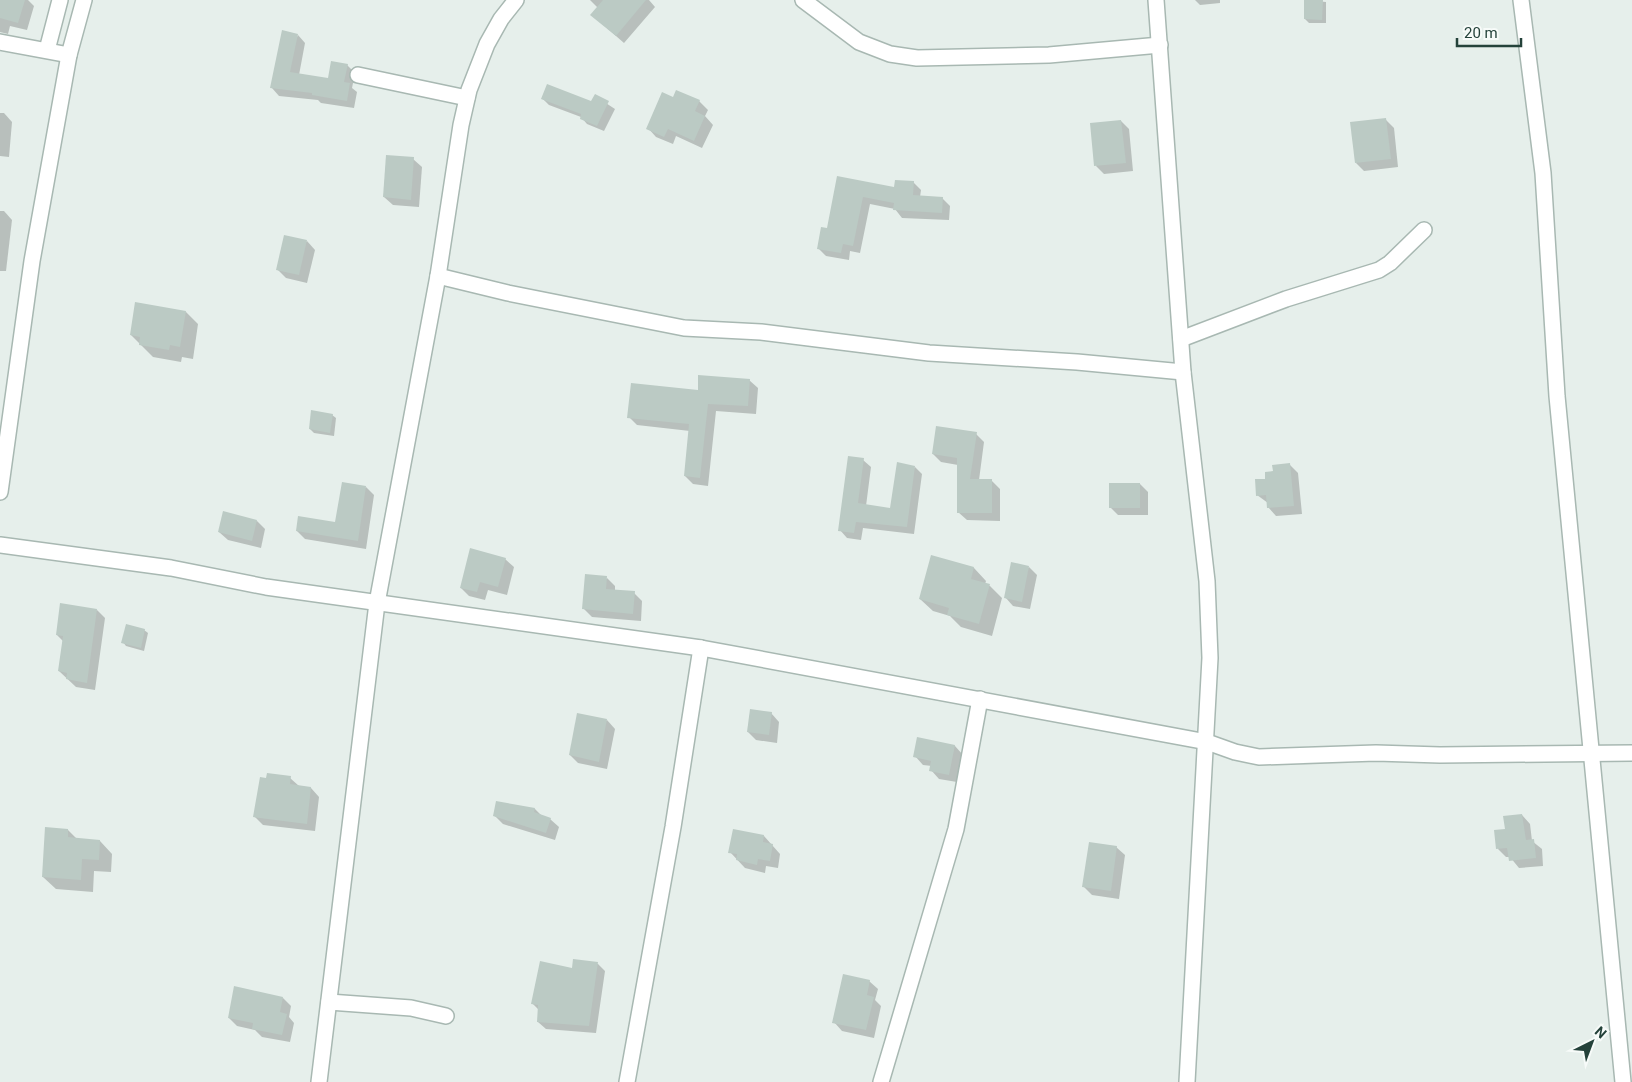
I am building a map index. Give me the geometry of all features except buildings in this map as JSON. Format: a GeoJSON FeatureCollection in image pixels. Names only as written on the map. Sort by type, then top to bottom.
{"type":"FeatureCollection","features":[{"type":"Feature","properties":{"kind":"street"},"geometry":{"type":"LineString","coordinates":[[47,50],[60,0]]}},
{"type":"Feature","properties":{"kind":"street"},"geometry":{"type":"LineString","coordinates":[[0,492],[32,261],[69,54],[84,0]]}},
{"type":"Feature","properties":{"kind":"street"},"geometry":{"type":"LineString","coordinates":[[319,1082],[376,602],[438,276],[453,172],[467,98],[491,34],[516,0]]}},
{"type":"Feature","properties":{"kind":"street"},"geometry":{"type":"LineString","coordinates":[[803,0],[859,42],[890,54],[917,58],[1049,55],[1160,45]]}},
{"type":"Feature","properties":{"kind":"street"},"geometry":{"type":"LineString","coordinates":[[1156,0],[1180,339],[1207,581],[1210,658],[1207,742],[1187,1082]]}},
{"type":"Feature","properties":{"kind":"street"},"geometry":{"type":"LineString","coordinates":[[1521,0],[1543,173],[1557,396],[1593,754],[1623,1082]]}},
{"type":"Feature","properties":{"kind":"street"},"geometry":{"type":"LineString","coordinates":[[0,42],[69,54]]}},
{"type":"Feature","properties":{"kind":"street"},"geometry":{"type":"LineString","coordinates":[[358,74],[467,98]]}},
{"type":"Feature","properties":{"kind":"street"},"geometry":{"type":"LineString","coordinates":[[1180,339],[1278,302],[1379,270],[1390,264],[1424,230]]}},
{"type":"Feature","properties":{"kind":"street"},"geometry":{"type":"LineString","coordinates":[[438,276],[508,293],[684,328],[779,334],[929,353],[1078,362],[1183,372]]}},
{"type":"Feature","properties":{"kind":"street"},"geometry":{"type":"LineString","coordinates":[[0,545],[171,568],[266,587],[701,648],[1207,742],[1235,752],[1259,756],[1376,753],[1632,753]]}},
{"type":"Feature","properties":{"kind":"street"},"geometry":{"type":"LineString","coordinates":[[627,1082],[673,827],[701,648]]}},
{"type":"Feature","properties":{"kind":"street"},"geometry":{"type":"LineString","coordinates":[[881,1082],[956,828],[980,699]]}},
{"type":"Feature","properties":{"kind":"street"},"geometry":{"type":"LineString","coordinates":[[329,1002],[411,1008],[446,1016]]}}]}
